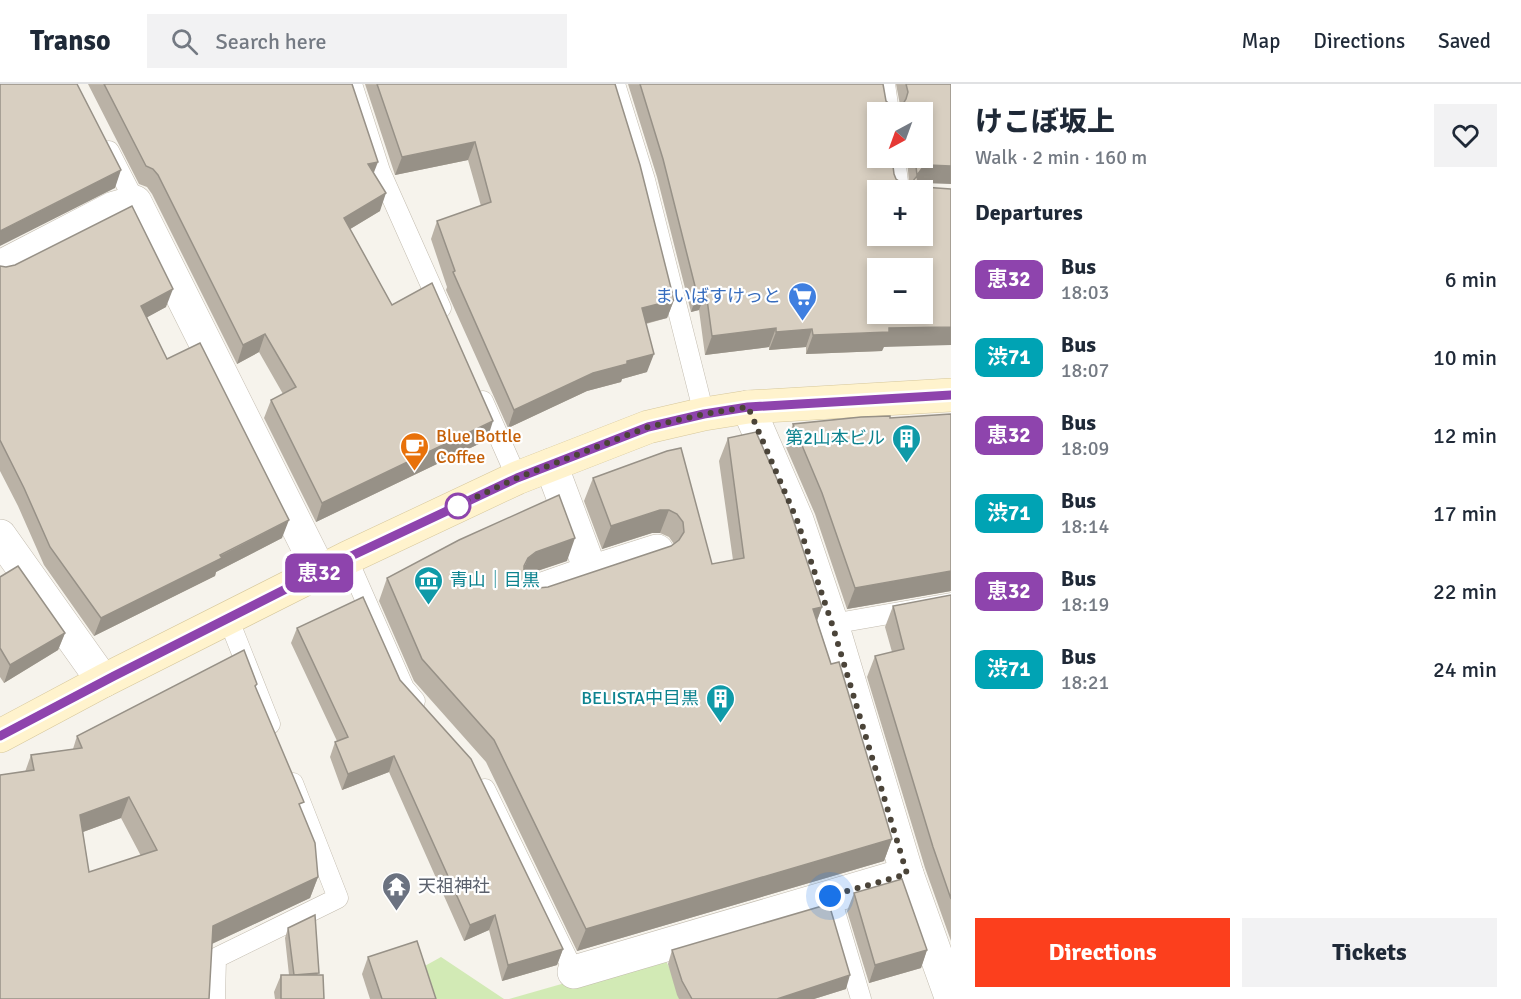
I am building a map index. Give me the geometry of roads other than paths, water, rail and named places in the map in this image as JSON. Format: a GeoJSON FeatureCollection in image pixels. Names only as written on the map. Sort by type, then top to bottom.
{"type":"FeatureCollection","features":[{"type":"Feature","properties":{"kind":"main road"},"geometry":{"type":"LineString","coordinates":[[0,736],[103,681],[333,565],[517,478],[648,427],[748,407],[951,395]]}},
{"type":"Feature","properties":{"kind":"street"},"geometry":{"type":"LineString","coordinates":[[0,267],[114,208],[135,202],[333,565]]}},
{"type":"Feature","properties":{"kind":"street"},"geometry":{"type":"LineString","coordinates":[[748,407],[797,520],[832,624],[907,874],[951,997]]}},
{"type":"Feature","properties":{"kind":"street"},"geometry":{"type":"LineString","coordinates":[[550,465],[591,572]]}},
{"type":"Feature","properties":{"kind":"street"},"geometry":{"type":"LineString","coordinates":[[0,536],[103,681]]}},
{"type":"Feature","properties":{"kind":"street"},"geometry":{"type":"LineString","coordinates":[[534,592],[657,551]]}},
{"type":"Feature","properties":{"kind":"street"},"geometry":{"type":"LineString","coordinates":[[574,972],[907,874]]}},
{"type":"Feature","properties":{"kind":"lane"},"geometry":{"type":"LineString","coordinates":[[352,84],[380,171],[448,324]]}},
{"type":"Feature","properties":{"kind":"lane"},"geometry":{"type":"LineString","coordinates":[[615,84],[645,180],[704,414]]}},
{"type":"Feature","properties":{"kind":"lane"},"geometry":{"type":"LineString","coordinates":[[885,84],[888,102]]}},
{"type":"Feature","properties":{"kind":"lane"},"geometry":{"type":"LineString","coordinates":[[100,133],[135,202]]}},
{"type":"Feature","properties":{"kind":"lane"},"geometry":{"type":"LineString","coordinates":[[473,379],[517,478]]}},
{"type":"Feature","properties":{"kind":"lane"},"geometry":{"type":"LineString","coordinates":[[333,565],[404,688],[428,715]]}},
{"type":"Feature","properties":{"kind":"lane"},"geometry":{"type":"LineString","coordinates":[[832,624],[951,603]]}},
{"type":"Feature","properties":{"kind":"lane"},"geometry":{"type":"LineString","coordinates":[[228,618],[275,736]]}},
{"type":"Feature","properties":{"kind":"lane"},"geometry":{"type":"LineString","coordinates":[[475,768],[574,972]]}},
{"type":"Feature","properties":{"kind":"lane"},"geometry":{"type":"LineString","coordinates":[[214,999],[216,958],[338,898],[287,769]]}},
{"type":"Feature","properties":{"kind":"lane"},"geometry":{"type":"LineString","coordinates":[[830,896],[861,999]]}},
{"type":"Feature","properties":{"kind":"place","name":"まいばすけっと"},"geometry":{"type":"Point","coordinates":[802,322]}},
{"type":"Feature","properties":{"kind":"place","name":"第2山本ビル"},"geometry":{"type":"Point","coordinates":[906,464]}},
{"type":"Feature","properties":{"kind":"place","name":"Blue Bottle Coffee"},"geometry":{"type":"Point","coordinates":[415,472]}},
{"type":"Feature","properties":{"kind":"place","name":"青山｜目黒"},"geometry":{"type":"Point","coordinates":[429,606]}},
{"type":"Feature","properties":{"kind":"place","name":"BELISTA中目黒"},"geometry":{"type":"Point","coordinates":[720,724]}},
{"type":"Feature","properties":{"kind":"place","name":"天祖神社"},"geometry":{"type":"Point","coordinates":[397,912]}}]}
